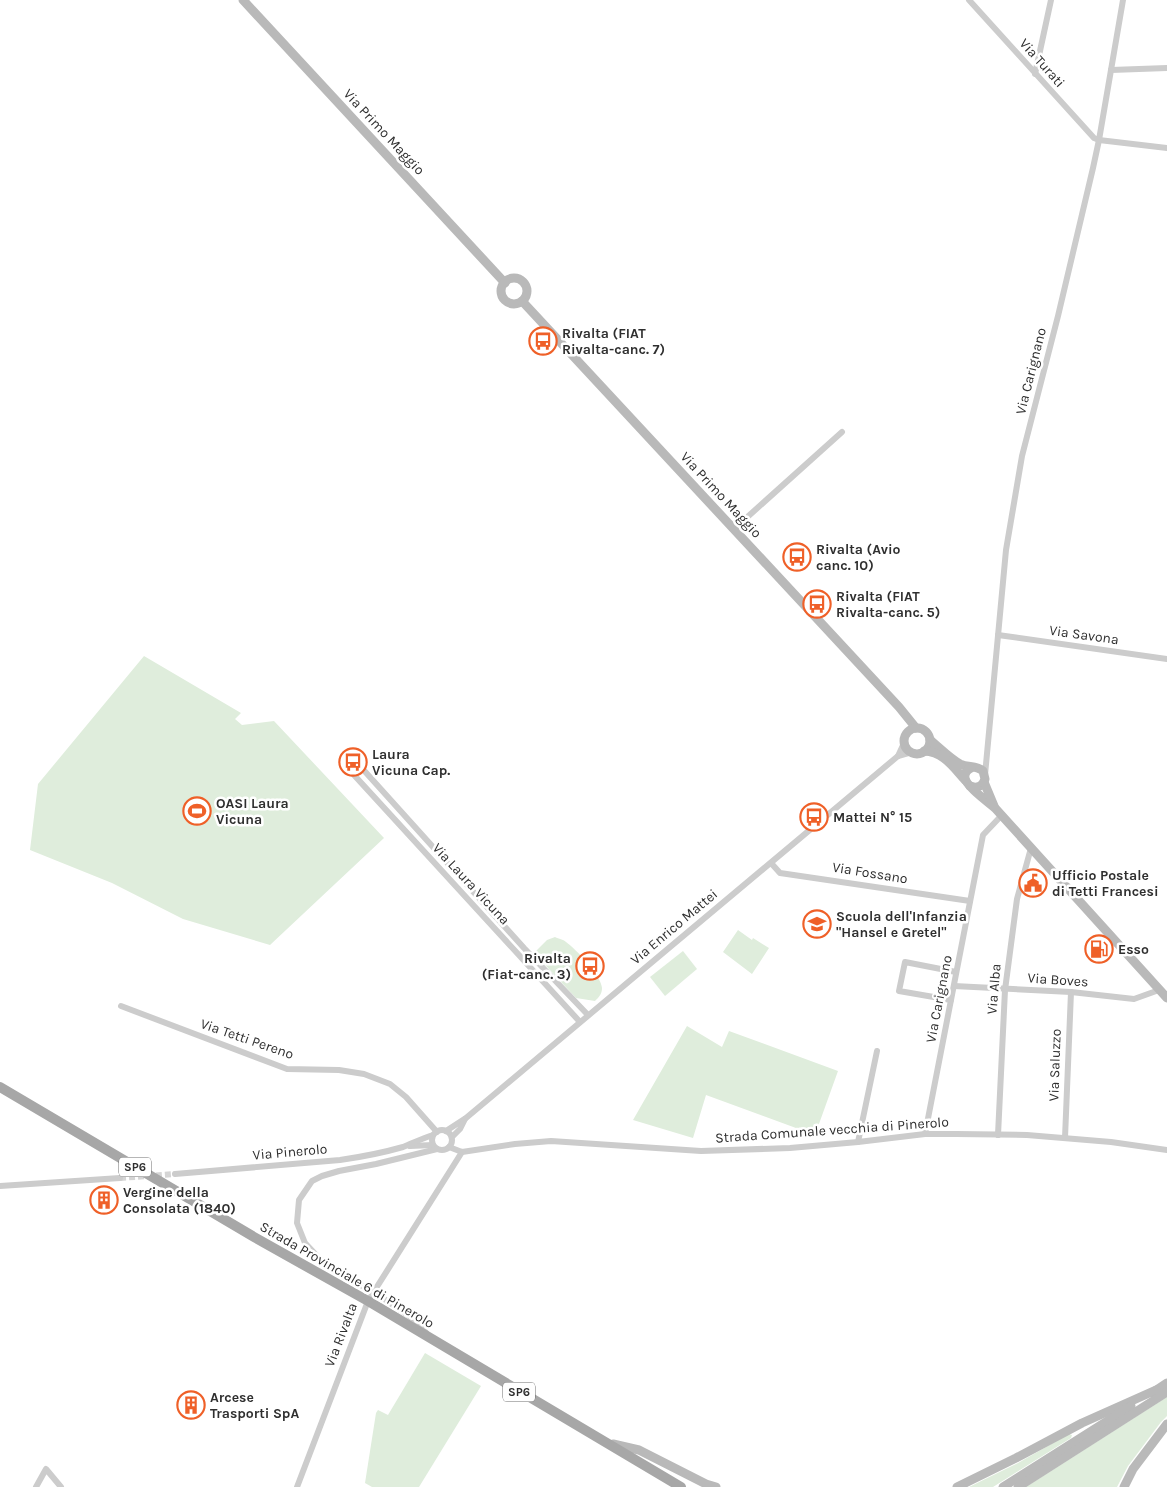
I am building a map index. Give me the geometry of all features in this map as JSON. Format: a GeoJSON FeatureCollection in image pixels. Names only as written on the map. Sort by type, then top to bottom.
{"type":"FeatureCollection","features":[{"type":"Feature","properties":{"kind":"main road","name":"Via Primo Maggio"},"geometry":{"type":"LineString","coordinates":[[243,0],[505,283]]}},
{"type":"Feature","properties":{"kind":"main road"},"geometry":{"type":"LineString","coordinates":[[512,279],[524,282],[527,294],[522,301],[512,304],[504,299],[502,289],[505,283],[512,279]]}},
{"type":"Feature","properties":{"kind":"main road","name":"Via Primo Maggio"},"geometry":{"type":"LineString","coordinates":[[522,301],[899,707],[916,728]]}},
{"type":"Feature","properties":{"kind":"main road","name":"Via Primo Maggio"},"geometry":{"type":"LineString","coordinates":[[899,707],[906,737]]}},
{"type":"Feature","properties":{"kind":"main road"},"geometry":{"type":"LineString","coordinates":[[924,751],[929,745],[928,733],[925,730],[912,729],[906,737],[906,746],[912,752],[934,752],[951,764],[995,808],[1167,998]]}},
{"type":"Feature","properties":{"kind":"main road"},"geometry":{"type":"LineString","coordinates":[[930,740],[961,765],[981,769],[995,808]]}},
{"type":"Feature","properties":{"kind":"main road"},"geometry":{"type":"LineString","coordinates":[[968,783],[966,772],[971,768]]}},
{"type":"Feature","properties":{"kind":"main road"},"geometry":{"type":"LineString","coordinates":[[968,783],[978,787],[985,779]]}},
{"type":"Feature","properties":{"kind":"main road","name":"Strada Provinciale 6 di Pinerolo"},"geometry":{"type":"LineString","coordinates":[[0,1087],[254,1237],[368,1301],[681,1487]]}},
{"type":"Feature","properties":{"kind":"main road"},"geometry":{"type":"LineString","coordinates":[[1003,1487],[1167,1383]]}},
{"type":"Feature","properties":{"kind":"main road"},"geometry":{"type":"LineString","coordinates":[[957,1487],[1082,1423],[1156,1390]]}},
{"type":"Feature","properties":{"kind":"main road"},"geometry":{"type":"LineString","coordinates":[[1018,1487],[1167,1392]]}},
{"type":"Feature","properties":{"kind":"main road"},"geometry":{"type":"LineString","coordinates":[[1124,1487],[1133,1469],[1167,1424]]}},
{"type":"Feature","properties":{"kind":"main road"},"geometry":{"type":"LineString","coordinates":[[605,1442],[638,1450],[706,1484],[716,1487]]}},
{"type":"Feature","properties":{"kind":"street","name":"Via Turati"},"geometry":{"type":"LineString","coordinates":[[969,0],[1093,138],[1099,140]]}},
{"type":"Feature","properties":{"kind":"street"},"geometry":{"type":"LineString","coordinates":[[1035,74],[1051,0]]}},
{"type":"Feature","properties":{"kind":"street","name":"Via Carignano"},"geometry":{"type":"LineString","coordinates":[[985,779],[1006,550],[1022,456],[1058,316],[1099,140],[1123,0]]}},
{"type":"Feature","properties":{"kind":"street"},"geometry":{"type":"LineString","coordinates":[[1111,70],[1167,68]]}},
{"type":"Feature","properties":{"kind":"street"},"geometry":{"type":"LineString","coordinates":[[1099,140],[1167,148]]}},
{"type":"Feature","properties":{"kind":"street"},"geometry":{"type":"LineString","coordinates":[[734,529],[842,432]]}},
{"type":"Feature","properties":{"kind":"street","name":"Via Savona"},"geometry":{"type":"LineString","coordinates":[[998,635],[1167,659]]}},
{"type":"Feature","properties":{"kind":"street","name":"Via Enrico Mattei"},"geometry":{"type":"LineString","coordinates":[[898,756],[906,737]]}},
{"type":"Feature","properties":{"kind":"street","name":"Via Enrico Mattei"},"geometry":{"type":"LineString","coordinates":[[446,1131],[466,1118],[898,756],[912,752]]}},
{"type":"Feature","properties":{"kind":"street"},"geometry":{"type":"LineString","coordinates":[[971,768],[979,763],[987,752]]}},
{"type":"Feature","properties":{"kind":"street","name":"Via Laura Vicuna"},"geometry":{"type":"LineString","coordinates":[[343,763],[580,1022]]}},
{"type":"Feature","properties":{"kind":"street","name":"Via Laura Vicuna"},"geometry":{"type":"LineString","coordinates":[[360,766],[524,948],[588,1015]]}},
{"type":"Feature","properties":{"kind":"street","name":"Via Carignano"},"geometry":{"type":"LineString","coordinates":[[925,1134],[983,835],[1001,816]]}},
{"type":"Feature","properties":{"kind":"street","name":"Via Alba"},"geometry":{"type":"LineString","coordinates":[[998,1134],[1005,990],[1017,899],[1031,848]]}},
{"type":"Feature","properties":{"kind":"street","name":"Via Fossano"},"geometry":{"type":"LineString","coordinates":[[771,863],[780,874],[970,902]]}},
{"type":"Feature","properties":{"kind":"street"},"geometry":{"type":"LineString","coordinates":[[951,1000],[898,991],[905,962],[956,972]]}},
{"type":"Feature","properties":{"kind":"street","name":"Via Boves"},"geometry":{"type":"LineString","coordinates":[[954,986],[1071,992],[1134,999],[1159,990]]}},
{"type":"Feature","properties":{"kind":"street","name":"Via Saluzzo"},"geometry":{"type":"LineString","coordinates":[[1065,1138],[1071,992]]}},
{"type":"Feature","properties":{"kind":"street","name":"Via Tetti Pereno"},"geometry":{"type":"LineString","coordinates":[[121,1006],[287,1069],[339,1070],[364,1074],[390,1084],[406,1097],[435,1133]]}},
{"type":"Feature","properties":{"kind":"street"},"geometry":{"type":"LineString","coordinates":[[858,1142],[877,1051]]}},
{"type":"Feature","properties":{"kind":"street"},"geometry":{"type":"LineString","coordinates":[[0,1091],[16,1096]]}},
{"type":"Feature","properties":{"kind":"street","name":"Via Enrico Mattei"},"geometry":{"type":"LineString","coordinates":[[451,1143],[466,1118]]}},
{"type":"Feature","properties":{"kind":"street"},"geometry":{"type":"LineString","coordinates":[[433,1341],[418,1322],[319,1258],[305,1243],[297,1223],[299,1200],[312,1181],[322,1176],[423,1153],[435,1147],[443,1150],[451,1143],[446,1131],[435,1133],[432,1138],[435,1147]]}},
{"type":"Feature","properties":{"kind":"street","name":"Via Pinerolo"},"geometry":{"type":"LineString","coordinates":[[175,1174],[340,1160],[406,1146],[435,1133]]}},
{"type":"Feature","properties":{"kind":"street","name":"Strada Comunale vecchia di Pinerolo"},"geometry":{"type":"LineString","coordinates":[[451,1143],[465,1151],[515,1144],[551,1142],[701,1151],[790,1148],[925,1134],[998,1134],[1111,1142],[1167,1150]]}},
{"type":"Feature","properties":{"kind":"street","name":"Via Pinerolo"},"geometry":{"type":"LineString","coordinates":[[406,1146],[435,1147]]}},
{"type":"Feature","properties":{"kind":"street","name":"Via Rivalta"},"geometry":{"type":"LineString","coordinates":[[297,1487],[368,1301],[465,1151]]}},
{"type":"Feature","properties":{"kind":"street"},"geometry":{"type":"LineString","coordinates":[[0,1186],[120,1178]]}},
{"type":"Feature","properties":{"kind":"street"},"geometry":{"type":"LineString","coordinates":[[355,1282],[368,1301]]}},
{"type":"Feature","properties":{"kind":"street"},"geometry":{"type":"LineString","coordinates":[[36,1487],[46,1469],[61,1487]]}},
{"type":"Feature","properties":{"kind":"green space","name":"OASI Laura Vicuna"},"geometry":{"type":"Polygon","coordinates":[[[144,656],[241,713],[235,719],[242,725],[274,721],[384,838],[270,945],[183,919],[112,883],[30,850],[38,784],[144,656]]]}},
{"type":"Feature","properties":{"kind":"green space"},"geometry":{"type":"Polygon","coordinates":[[[738,930],[752,940],[753,938],[769,948],[752,974],[723,952],[738,930]]]}},
{"type":"Feature","properties":{"kind":"green space"},"geometry":{"type":"Polygon","coordinates":[[[555,937],[565,941],[575,950],[598,977],[602,990],[595,1001],[576,998],[534,953],[547,940],[555,937]]]}},
{"type":"Feature","properties":{"kind":"green space"},"geometry":{"type":"Polygon","coordinates":[[[683,951],[697,969],[665,996],[650,977],[683,951]]]}},
{"type":"Feature","properties":{"kind":"green space"},"geometry":{"type":"Polygon","coordinates":[[[687,1026],[722,1047],[729,1031],[838,1071],[815,1135],[706,1095],[693,1138],[633,1120],[687,1026]]]}},
{"type":"Feature","properties":{"kind":"green space"},"geometry":{"type":"Polygon","coordinates":[[[425,1353],[481,1386],[419,1487],[372,1487],[365,1483],[376,1413],[378,1410],[388,1415],[425,1353]]]}},
{"type":"Feature","properties":{"kind":"green space"},"geometry":{"type":"Polygon","coordinates":[[[1167,1397],[1167,1416],[1128,1466],[1117,1487],[1026,1487],[1167,1397]]]}},
{"type":"Feature","properties":{"kind":"green space"},"geometry":{"type":"Polygon","coordinates":[[[1069,1434],[1072,1435],[1071,1438],[993,1487],[969,1487],[1018,1463],[1069,1434]]]}},
{"type":"Feature","properties":{"kind":"tunnel"},"geometry":{"type":"LineString","coordinates":[[120,1178],[175,1174]]}},
{"type":"Feature","properties":{"kind":"place","name":"Rivalta (FIAT Rivalta-canc. 7)"},"geometry":{"type":"Point","coordinates":[543,341]}},
{"type":"Feature","properties":{"kind":"place","name":"Rivalta (Avio canc. 10)"},"geometry":{"type":"Point","coordinates":[797,557]}},
{"type":"Feature","properties":{"kind":"place","name":"Rivalta (FIAT Rivalta-canc. 5)"},"geometry":{"type":"Point","coordinates":[817,604]}},
{"type":"Feature","properties":{"kind":"place","name":"Laura Vicuna Cap."},"geometry":{"type":"Point","coordinates":[353,762]}},
{"type":"Feature","properties":{"kind":"place","name":"OASI Laura Vicuna"},"geometry":{"type":"Point","coordinates":[197,811]}},
{"type":"Feature","properties":{"kind":"place","name":"Mattei N° 15"},"geometry":{"type":"Point","coordinates":[814,817]}},
{"type":"Feature","properties":{"kind":"place","name":"Ufficio Postale di Tetti Francesi"},"geometry":{"type":"Point","coordinates":[1033,883]}},
{"type":"Feature","properties":{"kind":"place","name":"Scuola dell'Infanzia \"Hansel e Gretel\""},"geometry":{"type":"Point","coordinates":[817,924]}},
{"type":"Feature","properties":{"kind":"place","name":"Esso"},"geometry":{"type":"Point","coordinates":[1099,949]}},
{"type":"Feature","properties":{"kind":"place","name":"Rivalta (Fiat-canc. 3)"},"geometry":{"type":"Point","coordinates":[590,966]}},
{"type":"Feature","properties":{"kind":"place","name":"Vergine della Consolata (1840)"},"geometry":{"type":"Point","coordinates":[104,1200]}},
{"type":"Feature","properties":{"kind":"place","name":"Arcese Trasporti SpA"},"geometry":{"type":"Point","coordinates":[191,1405]}}]}
